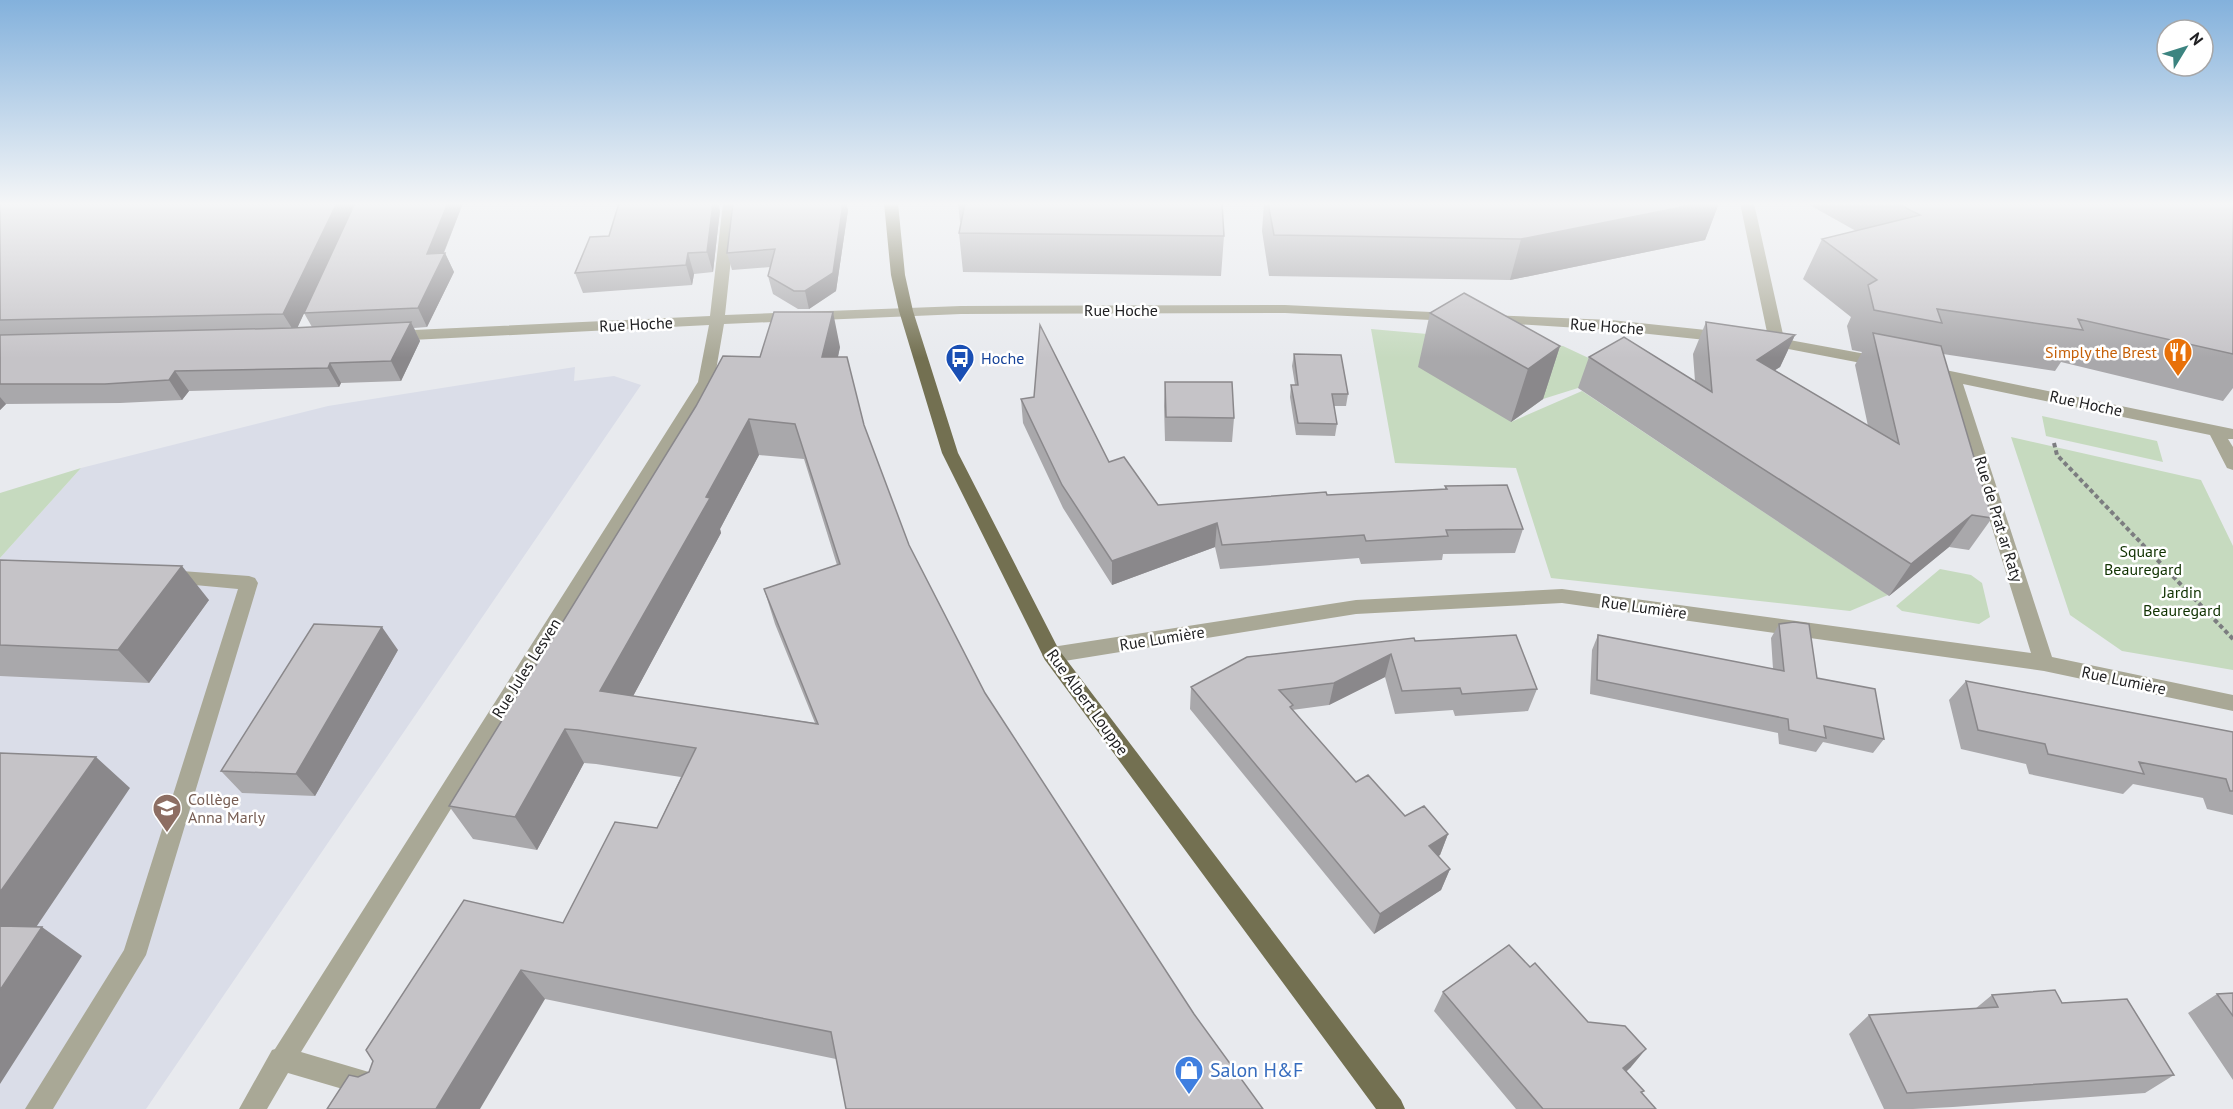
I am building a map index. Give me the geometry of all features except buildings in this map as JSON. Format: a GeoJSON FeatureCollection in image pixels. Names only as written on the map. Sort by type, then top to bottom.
{"type":"FeatureCollection","features":[{"type":"Feature","properties":{"kind":"main road","name":"Rue Albert Louppe"},"geometry":{"type":"LineString","coordinates":[[896,255],[906,311],[950,453],[1052,655],[1392,1109]]}},
{"type":"Feature","properties":{"kind":"street","name":"Rue Jules Lesven"},"geometry":{"type":"LineString","coordinates":[[252,1109],[281,1059],[706,382],[717,319],[724,255]]}},
{"type":"Feature","properties":{"kind":"street"},"geometry":{"type":"LineString","coordinates":[[1758,255],[1777,342]]}},
{"type":"Feature","properties":{"kind":"street","name":"Rue Hoche"},"geometry":{"type":"LineString","coordinates":[[373,337],[906,311],[1285,309],[1611,325],[1777,342],[2233,434]]}},
{"type":"Feature","properties":{"kind":"street","name":"Rue de Prat ar Raty"},"geometry":{"type":"LineString","coordinates":[[1953,376],[2044,663]]}},
{"type":"Feature","properties":{"kind":"street"},"geometry":{"type":"LineString","coordinates":[[2216,430],[2233,464]]}},
{"type":"Feature","properties":{"kind":"street"},"geometry":{"type":"LineString","coordinates":[[38,1109],[135,955],[249,583],[147,576]]}},
{"type":"Feature","properties":{"kind":"street","name":"Rue Lumière"},"geometry":{"type":"LineString","coordinates":[[1052,655],[1356,607],[1562,596],[2044,663],[2233,703]]}},
{"type":"Feature","properties":{"kind":"street"},"geometry":{"type":"LineString","coordinates":[[281,1059],[389,1089]]}},
{"type":"Feature","properties":{"kind":"path"},"geometry":{"type":"LineString","coordinates":[[2054,442],[2057,455],[2233,639]]}},
{"type":"Feature","properties":{"kind":"shaded area","name":"Collège Anna Marly"},"geometry":{"type":"Polygon","coordinates":[[[575,367],[574,381],[614,376],[641,385],[146,1109],[0,1109],[0,558],[81,468],[328,406],[575,367]]]}},
{"type":"Feature","properties":{"kind":"green space"},"geometry":{"type":"Polygon","coordinates":[[[1371,329],[1563,346],[1612,369],[1578,388],[1543,399],[1511,422],[1582,391],[1888,595],[1850,611],[1551,578],[1516,468],[1395,463],[1371,329]]]}},
{"type":"Feature","properties":{"kind":"green space"},"geometry":{"type":"Polygon","coordinates":[[[2042,416],[2157,441],[2163,462],[2046,436],[2042,416]]]}},
{"type":"Feature","properties":{"kind":"green space","name":"Square Beauregard"},"geometry":{"type":"Polygon","coordinates":[[[2011,437],[2201,480],[2233,546],[2233,670],[2122,651],[2070,615],[2011,437]]]}},
{"type":"Feature","properties":{"kind":"green space"},"geometry":{"type":"Polygon","coordinates":[[[81,468],[0,558],[0,493],[81,468]]]}},
{"type":"Feature","properties":{"kind":"green space"},"geometry":{"type":"Polygon","coordinates":[[[1940,569],[1971,575],[1982,583],[1990,617],[1979,624],[1902,611],[1896,606],[1940,569]]]}},
{"type":"Feature","properties":{"kind":"place","name":"Simply the Brest"},"geometry":{"type":"Point","coordinates":[2178,378]}},
{"type":"Feature","properties":{"kind":"place","name":"Hoche"},"geometry":{"type":"Point","coordinates":[960,384]}},
{"type":"Feature","properties":{"kind":"place","name":"Collège Anna Marly"},"geometry":{"type":"Point","coordinates":[167,834]}},
{"type":"Feature","properties":{"kind":"place","name":"Salon H&F"},"geometry":{"type":"Point","coordinates":[1189,1096]}},
{"type":"Feature","properties":{"kind":"park label","name":"Jardin Beauregard"},"geometry":{"type":"Point","coordinates":[2182,601]}}]}
